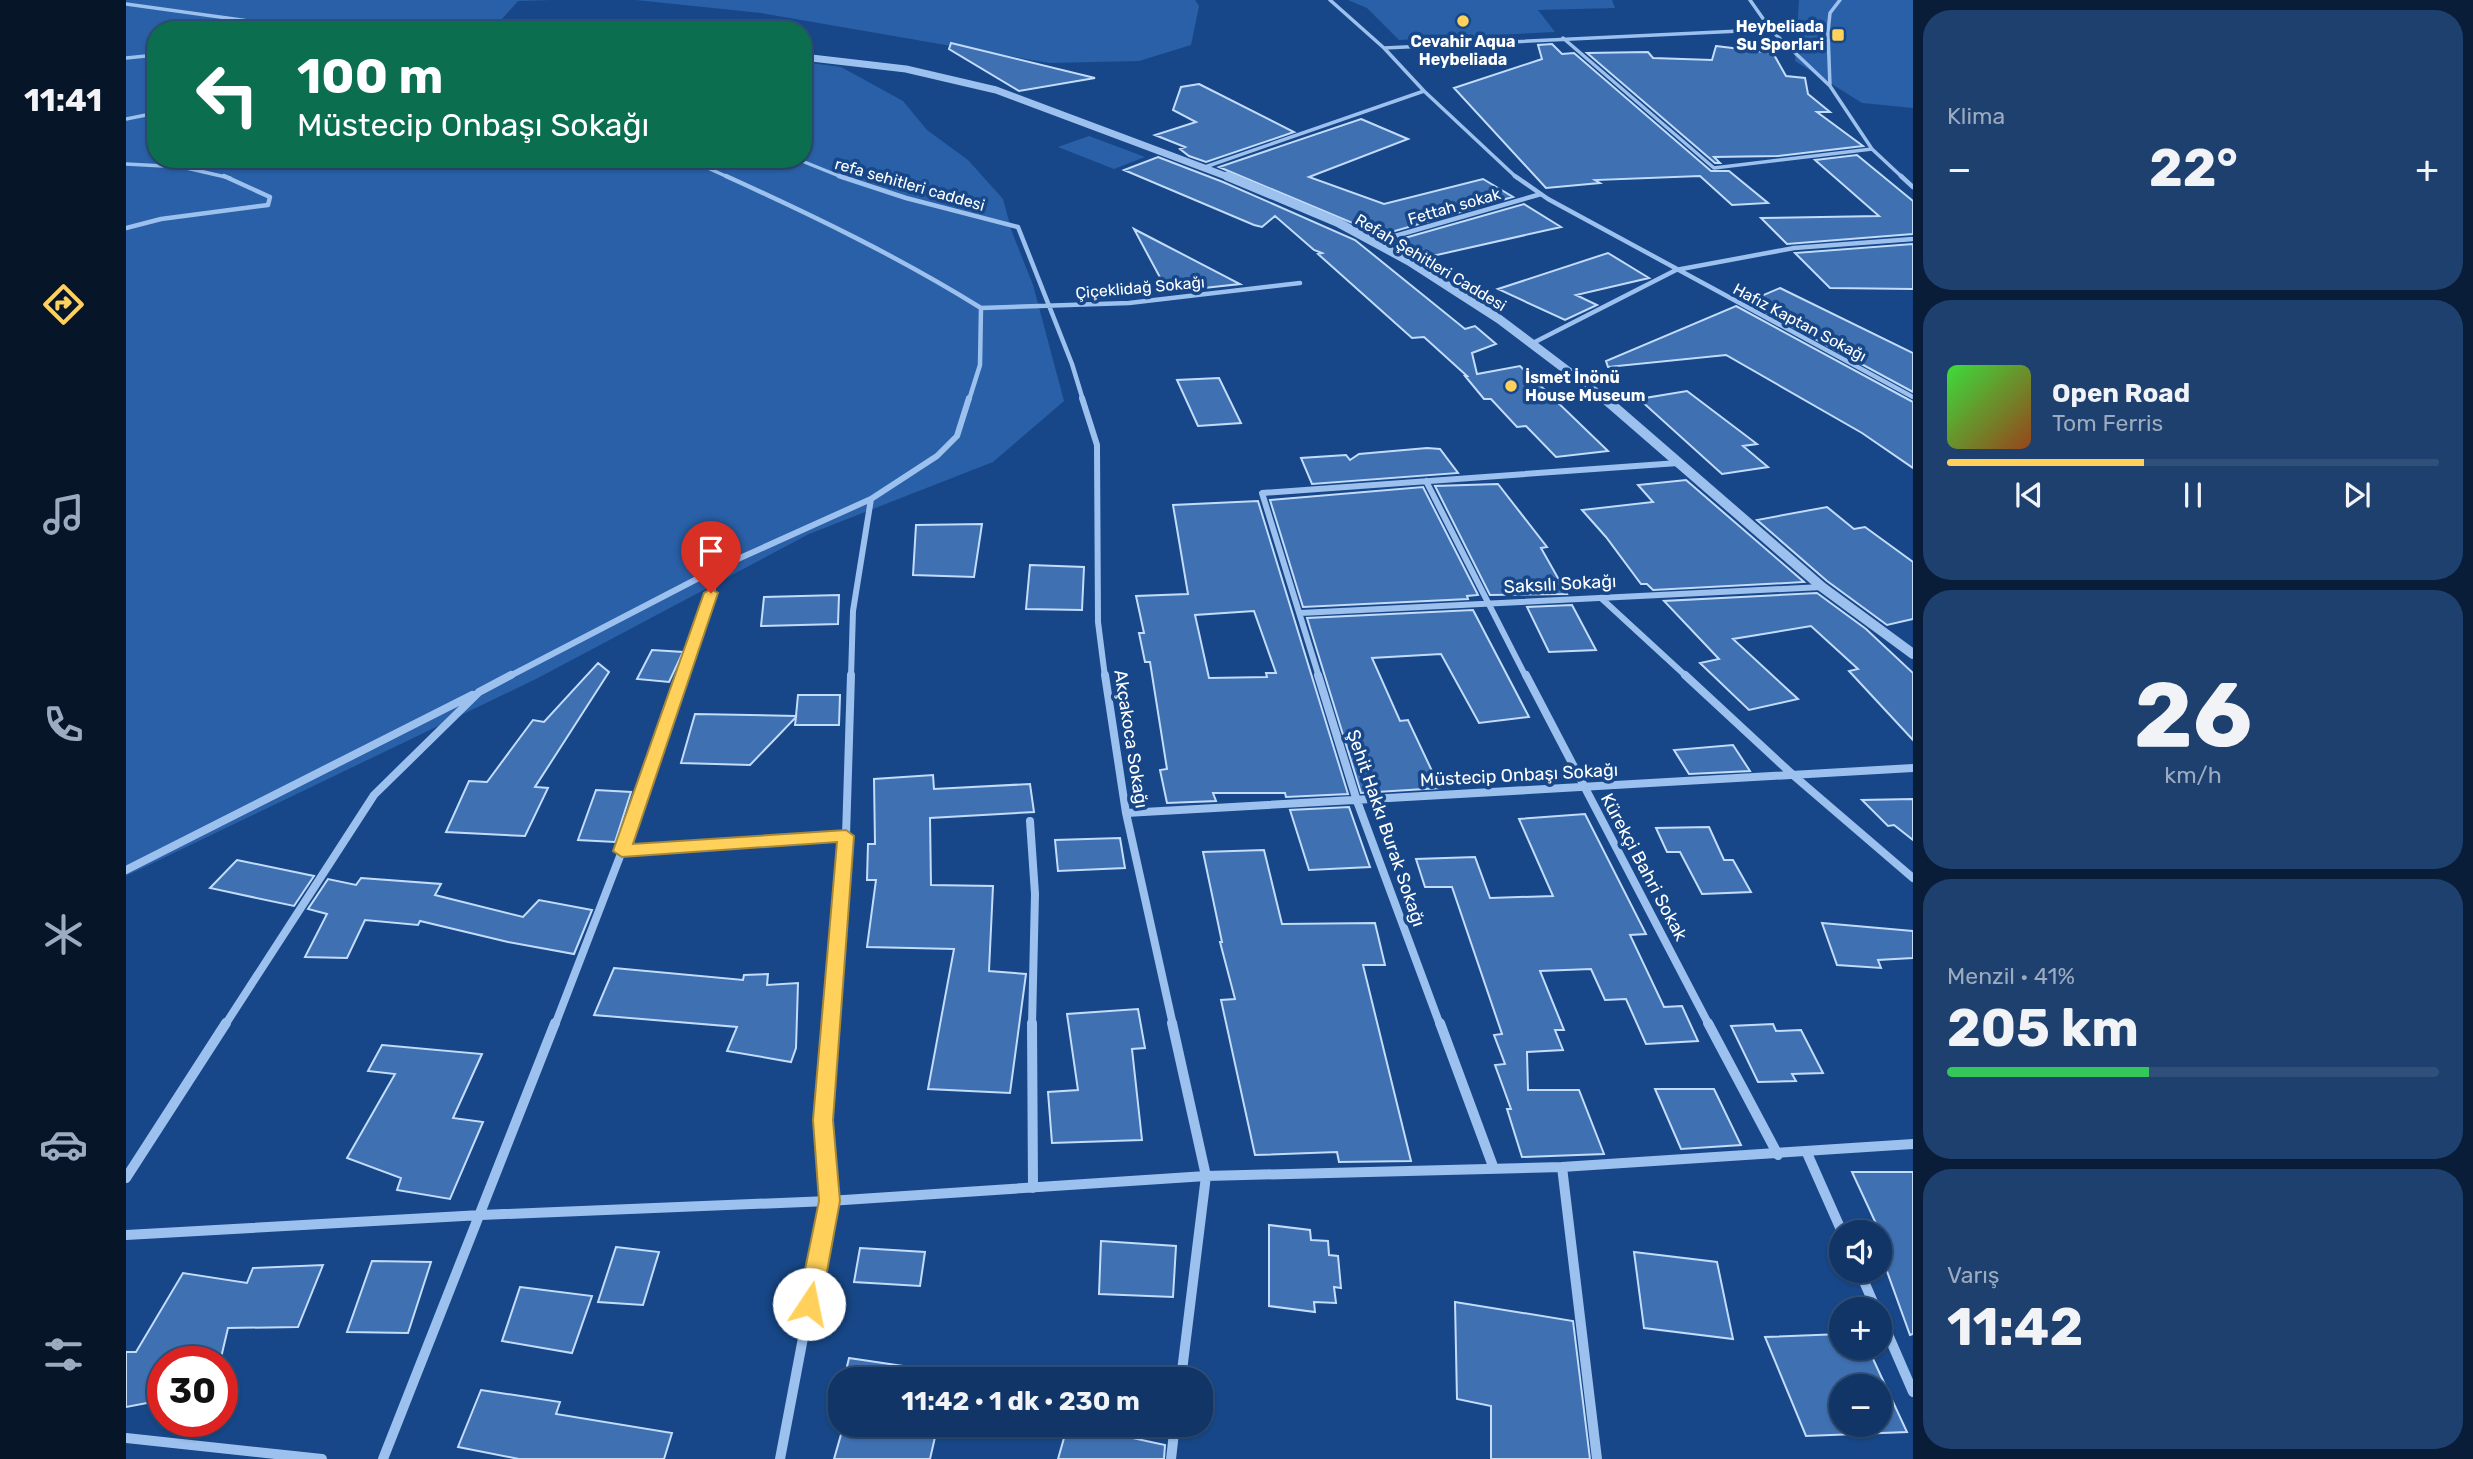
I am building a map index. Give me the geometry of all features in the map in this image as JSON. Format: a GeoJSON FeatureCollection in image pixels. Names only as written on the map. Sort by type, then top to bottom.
{"type":"FeatureCollection","features":[{"type":"Feature","properties":{"kind":"street","name":"Hafız Kaptan Sokağı"},"geometry":{"type":"LineString","coordinates":[[1330,0],[1384,48],[1424,91],[1520,181],[1676,270],[1913,397]]}},
{"type":"Feature","properties":{"kind":"street"},"geometry":{"type":"LineString","coordinates":[[1750,0],[1771,30],[1830,86],[1872,149],[1913,187]]}},
{"type":"Feature","properties":{"kind":"street"},"geometry":{"type":"LineString","coordinates":[[1830,86],[1830,13],[1840,0]]}},
{"type":"Feature","properties":{"kind":"street"},"geometry":{"type":"LineString","coordinates":[[126,4],[247,21]]}},
{"type":"Feature","properties":{"kind":"street"},"geometry":{"type":"LineString","coordinates":[[1384,48],[1563,37],[1771,30],[1828,32]]}},
{"type":"Feature","properties":{"kind":"street"},"geometry":{"type":"LineString","coordinates":[[1563,37],[1714,168],[1872,149]]}},
{"type":"Feature","properties":{"kind":"street"},"geometry":{"type":"LineString","coordinates":[[126,58],[147,56]]}},
{"type":"Feature","properties":{"kind":"street","name":"Refah Şehitleri Caddesi"},"geometry":{"type":"LineString","coordinates":[[812,58],[906,69],[996,90],[1205,167],[1337,222],[1374,242],[1499,319],[1597,392],[1822,587],[1913,654]]}},
{"type":"Feature","properties":{"kind":"street"},"geometry":{"type":"LineString","coordinates":[[1205,167],[1424,91]]}},
{"type":"Feature","properties":{"kind":"street"},"geometry":{"type":"LineString","coordinates":[[126,118],[147,114]]}},
{"type":"Feature","properties":{"kind":"street"},"geometry":{"type":"LineString","coordinates":[[126,164],[147,164]]}},
{"type":"Feature","properties":{"kind":"street","name":"refa sehitleri caddesi"},"geometry":{"type":"LineString","coordinates":[[812,166],[889,192],[1018,227]]}},
{"type":"Feature","properties":{"kind":"street"},"geometry":{"type":"LineString","coordinates":[[126,228],[170,218],[246,211],[268,205],[270,197],[258,189],[215,175],[172,168]]}},
{"type":"Feature","properties":{"kind":"street"},"geometry":{"type":"LineString","coordinates":[[126,870],[720,567],[871,499],[937,456],[957,436],[980,365],[981,308],[912,266],[816,217],[708,168]]}},
{"type":"Feature","properties":{"kind":"street","name":"Fettah sokak"},"geometry":{"type":"LineString","coordinates":[[1374,242],[1541,194]]}},
{"type":"Feature","properties":{"kind":"street","name":"Akçakoca Sokağı"},"geometry":{"type":"LineString","coordinates":[[1018,227],[1072,364],[1097,445],[1098,622],[1126,813],[1206,1176],[1182,1367]]}},
{"type":"Feature","properties":{"kind":"street"},"geometry":{"type":"LineString","coordinates":[[1531,344],[1676,270],[1794,248],[1913,239]]}},
{"type":"Feature","properties":{"kind":"street","name":"Çiçeklidağ Sokağı"},"geometry":{"type":"LineString","coordinates":[[981,308],[1129,303],[1300,283]]}},
{"type":"Feature","properties":{"kind":"street"},"geometry":{"type":"LineString","coordinates":[[1426,481],[1678,463]]}},
{"type":"Feature","properties":{"kind":"street","name":"Şehit Hakkı Burak Sokağı"},"geometry":{"type":"LineString","coordinates":[[1426,481],[1262,493],[1357,801],[1493,1169]]}},
{"type":"Feature","properties":{"kind":"street","name":"Kürekçi Bahri Sokak"},"geometry":{"type":"LineString","coordinates":[[1426,481],[1778,1155]]}},
{"type":"Feature","properties":{"kind":"street"},"geometry":{"type":"LineString","coordinates":[[780,1459],[829,1201],[823,1120],[846,836],[853,611],[871,499]]}},
{"type":"Feature","properties":{"kind":"street"},"geometry":{"type":"LineString","coordinates":[[383,1459],[622,851],[720,567]]}},
{"type":"Feature","properties":{"kind":"street","name":"Saksılı Sokağı"},"geometry":{"type":"LineString","coordinates":[[1300,613],[1822,587]]}},
{"type":"Feature","properties":{"kind":"street"},"geometry":{"type":"LineString","coordinates":[[1601,598],[1793,775],[1913,878]]}},
{"type":"Feature","properties":{"kind":"street"},"geometry":{"type":"LineString","coordinates":[[126,1178],[374,795],[479,692]]}},
{"type":"Feature","properties":{"kind":"street","name":"Müstecip Onbaşı Sokağı"},"geometry":{"type":"LineString","coordinates":[[1126,813],[1913,768]]}},
{"type":"Feature","properties":{"kind":"street"},"geometry":{"type":"LineString","coordinates":[[1030,821],[1035,894],[1032,1010],[1033,1188]]}},
{"type":"Feature","properties":{"kind":"street"},"geometry":{"type":"LineString","coordinates":[[622,851],[846,836]]}},
{"type":"Feature","properties":{"kind":"street"},"geometry":{"type":"LineString","coordinates":[[126,1235],[481,1215],[829,1201],[1206,1176],[1563,1167],[1778,1155],[1913,1144]]}},
{"type":"Feature","properties":{"kind":"street"},"geometry":{"type":"LineString","coordinates":[[1807,1153],[1837,1220]]}},
{"type":"Feature","properties":{"kind":"street"},"geometry":{"type":"LineString","coordinates":[[1563,1167],[1597,1459]]}},
{"type":"Feature","properties":{"kind":"street"},"geometry":{"type":"LineString","coordinates":[[1892,1344],[1913,1392]]}},
{"type":"Feature","properties":{"kind":"street"},"geometry":{"type":"LineString","coordinates":[[1171,1459],[1174,1437]]}},
{"type":"Feature","properties":{"kind":"street"},"geometry":{"type":"LineString","coordinates":[[126,1438],[322,1459]]}},
{"type":"Feature","properties":{"kind":"shaded area"},"geometry":{"type":"Polygon","coordinates":[[[126,0],[551,0],[518,1],[500,21],[147,21],[147,168],[812,168],[812,63],[841,67],[903,101],[927,130],[968,160],[1003,199],[1012,232],[1033,285],[1064,401],[993,462],[809,534],[536,679],[126,876],[126,0]]]}},
{"type":"Feature","properties":{"kind":"shaded area"},"geometry":{"type":"Polygon","coordinates":[[[636,0],[1195,0],[1199,6],[1191,45],[1139,61],[1049,63],[761,13],[636,0]]]}},
{"type":"Feature","properties":{"kind":"shaded area","name":"Cevahir Aqua Heybeliada"},"geometry":{"type":"Polygon","coordinates":[[[1348,0],[1612,0],[1615,8],[1538,10],[1555,32],[1399,40],[1367,8],[1348,0]]]}},
{"type":"Feature","properties":{"kind":"shaded area"},"geometry":{"type":"Polygon","coordinates":[[[1799,0],[1913,0],[1913,108],[1862,103],[1795,61],[1799,0]]]}},
{"type":"Feature","properties":{"kind":"shaded area"},"geometry":{"type":"Polygon","coordinates":[[[1089,136],[1145,157],[1114,169],[1058,147],[1089,136]]]}},
{"type":"Feature","properties":{"kind":"building"},"geometry":{"type":"Polygon","coordinates":[[[951,43],[1095,78],[1019,91],[949,49],[951,43]]]}},
{"type":"Feature","properties":{"kind":"building"},"geometry":{"type":"Polygon","coordinates":[[[1552,44],[1562,54],[1574,53],[1711,171],[1729,171],[1768,203],[1732,205],[1700,176],[1595,180],[1600,183],[1546,188],[1454,88],[1542,59],[1538,45],[1552,44]]]}},
{"type":"Feature","properties":{"kind":"building"},"geometry":{"type":"Polygon","coordinates":[[[1716,46],[1773,53],[1786,76],[1805,78],[1808,94],[1830,112],[1817,112],[1863,146],[1777,156],[1714,157],[1720,163],[1715,163],[1587,53],[1648,52],[1653,58],[1712,60],[1716,46]]]}},
{"type":"Feature","properties":{"kind":"building"},"geometry":{"type":"Polygon","coordinates":[[[1199,84],[1294,132],[1206,162],[1189,156],[1180,149],[1185,147],[1155,135],[1196,122],[1173,110],[1181,87],[1199,84]]]}},
{"type":"Feature","properties":{"kind":"building"},"geometry":{"type":"Polygon","coordinates":[[[1361,119],[1408,139],[1309,177],[1384,204],[1483,179],[1513,197],[1381,235],[1219,167],[1361,119]]]}},
{"type":"Feature","properties":{"kind":"building"},"geometry":{"type":"Polygon","coordinates":[[[1857,155],[1913,201],[1913,234],[1787,244],[1761,218],[1879,216],[1815,160],[1857,155]]]}},
{"type":"Feature","properties":{"kind":"building"},"geometry":{"type":"Polygon","coordinates":[[[1158,157],[1223,182],[1355,240],[1465,329],[1475,326],[1496,344],[1472,353],[1477,374],[1520,366],[1608,451],[1556,457],[1526,426],[1517,427],[1491,399],[1484,399],[1467,376],[1424,337],[1412,338],[1318,254],[1322,253],[1314,250],[1275,216],[1262,227],[1254,225],[1124,170],[1158,157]]]}},
{"type":"Feature","properties":{"kind":"building"},"geometry":{"type":"Polygon","coordinates":[[[1524,204],[1561,227],[1428,257],[1394,241],[1524,204]]]}},
{"type":"Feature","properties":{"kind":"building"},"geometry":{"type":"Polygon","coordinates":[[[1134,229],[1240,284],[1195,289],[1187,279],[1163,283],[1134,229]]]}},
{"type":"Feature","properties":{"kind":"building"},"geometry":{"type":"Polygon","coordinates":[[[1913,244],[1913,289],[1830,288],[1795,253],[1913,244]]]}},
{"type":"Feature","properties":{"kind":"building"},"geometry":{"type":"Polygon","coordinates":[[[1608,253],[1649,278],[1576,295],[1597,305],[1565,320],[1498,289],[1608,253]]]}},
{"type":"Feature","properties":{"kind":"building"},"geometry":{"type":"Polygon","coordinates":[[[1780,288],[1913,353],[1913,392],[1747,302],[1780,288]]]}},
{"type":"Feature","properties":{"kind":"building"},"geometry":{"type":"Polygon","coordinates":[[[1736,306],[1913,402],[1913,468],[1862,433],[1726,355],[1608,367],[1606,361],[1736,306]]]}},
{"type":"Feature","properties":{"kind":"building"},"geometry":{"type":"Polygon","coordinates":[[[1219,378],[1241,423],[1198,426],[1177,380],[1219,378]]]}},
{"type":"Feature","properties":{"kind":"building"},"geometry":{"type":"Polygon","coordinates":[[[1687,391],[1757,444],[1743,446],[1768,467],[1722,474],[1639,399],[1687,391]]]}},
{"type":"Feature","properties":{"kind":"building"},"geometry":{"type":"Polygon","coordinates":[[[1440,449],[1458,473],[1312,484],[1301,458],[1346,455],[1350,460],[1359,454],[1440,449]]]}},
{"type":"Feature","properties":{"kind":"building"},"geometry":{"type":"Polygon","coordinates":[[[1686,480],[1804,582],[1653,590],[1647,584],[1641,584],[1582,510],[1653,502],[1638,485],[1686,480]]]}},
{"type":"Feature","properties":{"kind":"building"},"geometry":{"type":"Polygon","coordinates":[[[1498,484],[1547,547],[1541,548],[1567,594],[1490,595],[1435,486],[1498,484]]]}},
{"type":"Feature","properties":{"kind":"building"},"geometry":{"type":"Polygon","coordinates":[[[1423,487],[1478,595],[1467,596],[1468,599],[1303,607],[1270,500],[1423,487]]]}},
{"type":"Feature","properties":{"kind":"building"},"geometry":{"type":"Polygon","coordinates":[[[1258,501],[1348,794],[1286,797],[1285,793],[1213,793],[1216,801],[1167,803],[1160,770],[1167,769],[1150,662],[1145,662],[1139,633],[1144,633],[1136,596],[1188,594],[1173,505],[1258,501]],[[1254,611],[1195,615],[1209,678],[1267,677],[1266,673],[1276,673],[1254,611]]]}},
{"type":"Feature","properties":{"kind":"building"},"geometry":{"type":"Polygon","coordinates":[[[1827,507],[1854,529],[1865,527],[1913,562],[1913,619],[1887,625],[1827,581],[1757,520],[1827,507]]]}},
{"type":"Feature","properties":{"kind":"building"},"geometry":{"type":"Polygon","coordinates":[[[982,524],[974,577],[913,575],[916,525],[982,524]]]}},
{"type":"Feature","properties":{"kind":"building"},"geometry":{"type":"Polygon","coordinates":[[[1030,565],[1084,567],[1082,610],[1026,609],[1030,565]]]}},
{"type":"Feature","properties":{"kind":"building"},"geometry":{"type":"Polygon","coordinates":[[[1817,593],[1866,629],[1913,673],[1913,740],[1849,671],[1858,669],[1811,626],[1733,639],[1798,699],[1749,710],[1700,663],[1719,659],[1664,601],[1817,593]]]}},
{"type":"Feature","properties":{"kind":"building"},"geometry":{"type":"Polygon","coordinates":[[[839,595],[838,624],[761,626],[764,597],[839,595]]]}},
{"type":"Feature","properties":{"kind":"building"},"geometry":{"type":"Polygon","coordinates":[[[1572,605],[1596,650],[1549,652],[1527,607],[1572,605]]]}},
{"type":"Feature","properties":{"kind":"building"},"geometry":{"type":"Polygon","coordinates":[[[1473,610],[1529,717],[1479,723],[1441,654],[1372,658],[1400,721],[1408,720],[1440,788],[1361,793],[1307,618],[1473,610]]]}},
{"type":"Feature","properties":{"kind":"building"},"geometry":{"type":"Polygon","coordinates":[[[652,650],[683,652],[669,682],[637,679],[652,650]]]}},
{"type":"Feature","properties":{"kind":"building"},"geometry":{"type":"Polygon","coordinates":[[[598,663],[609,672],[535,787],[548,788],[525,836],[446,832],[469,781],[487,782],[533,720],[544,722],[598,663]]]}},
{"type":"Feature","properties":{"kind":"building"},"geometry":{"type":"Polygon","coordinates":[[[798,695],[840,695],[839,725],[795,725],[796,717],[750,765],[681,763],[695,714],[796,716],[798,695]]]}},
{"type":"Feature","properties":{"kind":"building"},"geometry":{"type":"Polygon","coordinates":[[[1733,745],[1750,771],[1689,774],[1674,750],[1733,745]]]}},
{"type":"Feature","properties":{"kind":"building"},"geometry":{"type":"Polygon","coordinates":[[[933,775],[934,789],[1030,784],[1034,812],[930,818],[931,885],[993,886],[989,971],[1026,974],[1010,1093],[928,1089],[954,949],[867,947],[876,880],[867,880],[868,844],[875,844],[874,779],[933,775]]]}},
{"type":"Feature","properties":{"kind":"building"},"geometry":{"type":"Polygon","coordinates":[[[596,790],[631,792],[615,842],[578,840],[596,790]]]}},
{"type":"Feature","properties":{"kind":"building"},"geometry":{"type":"Polygon","coordinates":[[[1913,799],[1913,840],[1894,825],[1888,826],[1862,800],[1913,799]]]}},
{"type":"Feature","properties":{"kind":"building"},"geometry":{"type":"Polygon","coordinates":[[[1349,807],[1370,867],[1309,870],[1290,810],[1349,807]]]}},
{"type":"Feature","properties":{"kind":"building"},"geometry":{"type":"Polygon","coordinates":[[[1585,814],[1646,934],[1630,935],[1664,1007],[1682,1006],[1698,1041],[1646,1044],[1626,999],[1605,1000],[1591,969],[1540,971],[1564,1030],[1555,1030],[1563,1050],[1527,1052],[1528,1090],[1579,1090],[1604,1154],[1522,1157],[1507,1109],[1511,1109],[1495,1065],[1505,1064],[1494,1035],[1502,1034],[1452,887],[1425,887],[1416,859],[1475,857],[1490,898],[1553,896],[1519,819],[1585,814]]]}},
{"type":"Feature","properties":{"kind":"building"},"geometry":{"type":"Polygon","coordinates":[[[1709,827],[1724,860],[1733,860],[1751,892],[1702,894],[1680,852],[1667,852],[1656,828],[1709,827]]]}},
{"type":"Feature","properties":{"kind":"building"},"geometry":{"type":"Polygon","coordinates":[[[1120,838],[1125,868],[1058,871],[1055,840],[1120,838]]]}},
{"type":"Feature","properties":{"kind":"building"},"geometry":{"type":"Polygon","coordinates":[[[1264,850],[1282,924],[1375,923],[1385,965],[1363,965],[1411,1161],[1339,1162],[1337,1152],[1255,1155],[1221,1000],[1235,999],[1220,942],[1203,852],[1264,850]]]}},
{"type":"Feature","properties":{"kind":"building"},"geometry":{"type":"Polygon","coordinates":[[[237,860],[314,876],[294,906],[210,888],[237,860]]]}},
{"type":"Feature","properties":{"kind":"building"},"geometry":{"type":"Polygon","coordinates":[[[361,878],[441,884],[435,895],[523,917],[539,900],[592,910],[574,954],[420,921],[418,925],[365,920],[347,958],[305,957],[327,914],[308,909],[328,879],[356,885],[361,878]]]}},
{"type":"Feature","properties":{"kind":"building"},"geometry":{"type":"Polygon","coordinates":[[[1822,923],[1913,931],[1913,958],[1878,960],[1881,968],[1837,965],[1822,923]]]}},
{"type":"Feature","properties":{"kind":"building"},"geometry":{"type":"Polygon","coordinates":[[[614,968],[743,980],[744,975],[768,974],[767,985],[798,983],[796,1048],[791,1062],[727,1051],[737,1027],[594,1015],[614,968]]]}},
{"type":"Feature","properties":{"kind":"building"},"geometry":{"type":"Polygon","coordinates":[[[1138,1009],[1145,1048],[1132,1049],[1142,1140],[1052,1143],[1048,1092],[1078,1090],[1067,1014],[1138,1009]]]}},
{"type":"Feature","properties":{"kind":"building"},"geometry":{"type":"Polygon","coordinates":[[[1773,1024],[1776,1031],[1801,1030],[1823,1073],[1792,1074],[1796,1081],[1758,1082],[1731,1026],[1773,1024]]]}},
{"type":"Feature","properties":{"kind":"building"},"geometry":{"type":"Polygon","coordinates":[[[382,1045],[482,1054],[453,1118],[483,1122],[450,1199],[397,1190],[401,1178],[347,1158],[395,1074],[368,1071],[382,1045]]]}},
{"type":"Feature","properties":{"kind":"building"},"geometry":{"type":"Polygon","coordinates":[[[1655,1089],[1714,1089],[1741,1145],[1681,1149],[1655,1089]]]}},
{"type":"Feature","properties":{"kind":"building"},"geometry":{"type":"Polygon","coordinates":[[[1852,1172],[1913,1172],[1913,1334],[1910,1335],[1891,1283],[1892,1220],[1874,1220],[1852,1172]]]}},
{"type":"Feature","properties":{"kind":"building"},"geometry":{"type":"Polygon","coordinates":[[[1269,1225],[1310,1230],[1311,1240],[1328,1241],[1329,1255],[1338,1256],[1341,1288],[1334,1287],[1336,1303],[1314,1302],[1315,1312],[1269,1306],[1269,1225]]]}},
{"type":"Feature","properties":{"kind":"building"},"geometry":{"type":"Polygon","coordinates":[[[1101,1241],[1176,1246],[1173,1297],[1099,1294],[1101,1241]]]}},
{"type":"Feature","properties":{"kind":"building"},"geometry":{"type":"Polygon","coordinates":[[[616,1247],[659,1252],[643,1305],[598,1302],[616,1247]]]}},
{"type":"Feature","properties":{"kind":"building"},"geometry":{"type":"Polygon","coordinates":[[[860,1248],[925,1252],[920,1286],[854,1282],[860,1248]]]}},
{"type":"Feature","properties":{"kind":"building"},"geometry":{"type":"Polygon","coordinates":[[[1634,1252],[1717,1262],[1733,1339],[1644,1328],[1634,1252]]]}},
{"type":"Feature","properties":{"kind":"building"},"geometry":{"type":"Polygon","coordinates":[[[372,1261],[431,1262],[408,1333],[347,1332],[372,1261]]]}},
{"type":"Feature","properties":{"kind":"building"},"geometry":{"type":"Polygon","coordinates":[[[323,1265],[298,1327],[228,1328],[224,1346],[147,1346],[147,1403],[126,1407],[126,1352],[136,1352],[183,1273],[247,1283],[253,1268],[323,1265]]]}},
{"type":"Feature","properties":{"kind":"building"},"geometry":{"type":"Polygon","coordinates":[[[520,1287],[592,1296],[572,1353],[502,1341],[520,1287]]]}},
{"type":"Feature","properties":{"kind":"building"},"geometry":{"type":"Polygon","coordinates":[[[1455,1302],[1573,1321],[1590,1459],[1491,1459],[1491,1406],[1457,1399],[1455,1302]]]}},
{"type":"Feature","properties":{"kind":"building"},"geometry":{"type":"Polygon","coordinates":[[[1829,1334],[1829,1360],[1874,1360],[1880,1374],[1829,1374],[1829,1435],[1806,1436],[1765,1337],[1829,1334]]]}},
{"type":"Feature","properties":{"kind":"building"},"geometry":{"type":"Polygon","coordinates":[[[849,1358],[910,1367],[847,1367],[849,1358]]]}},
{"type":"Feature","properties":{"kind":"building"},"geometry":{"type":"Polygon","coordinates":[[[481,1390],[560,1402],[556,1414],[672,1433],[664,1459],[519,1459],[458,1447],[481,1390]]]}},
{"type":"Feature","properties":{"kind":"building"},"geometry":{"type":"Polygon","coordinates":[[[1892,1400],[1907,1432],[1892,1433],[1892,1400]]]}},
{"type":"Feature","properties":{"kind":"building"},"geometry":{"type":"Polygon","coordinates":[[[840,1437],[935,1437],[930,1459],[834,1459],[840,1437]]]}},
{"type":"Feature","properties":{"kind":"building"},"geometry":{"type":"Polygon","coordinates":[[[1064,1437],[1128,1437],[1165,1445],[1164,1459],[1058,1459],[1064,1437]]]}},
{"type":"Feature","properties":{"kind":"place","name":"Cevahir Aqua Heybeliada"},"geometry":{"type":"Point","coordinates":[1463,21]}},
{"type":"Feature","properties":{"kind":"place","name":"Heybeliada Su Sporlari"},"geometry":{"type":"Point","coordinates":[1838,35]}},
{"type":"Feature","properties":{"kind":"place","name":"İsmet İnönü House Museum"},"geometry":{"type":"Point","coordinates":[1511,386]}},
{"type":"Feature","properties":{"kind":"route"},"geometry":{"type":"LineString","coordinates":[[711,593],[622,851],[846,836],[823,1120],[829,1201],[809,1304]]}}]}
